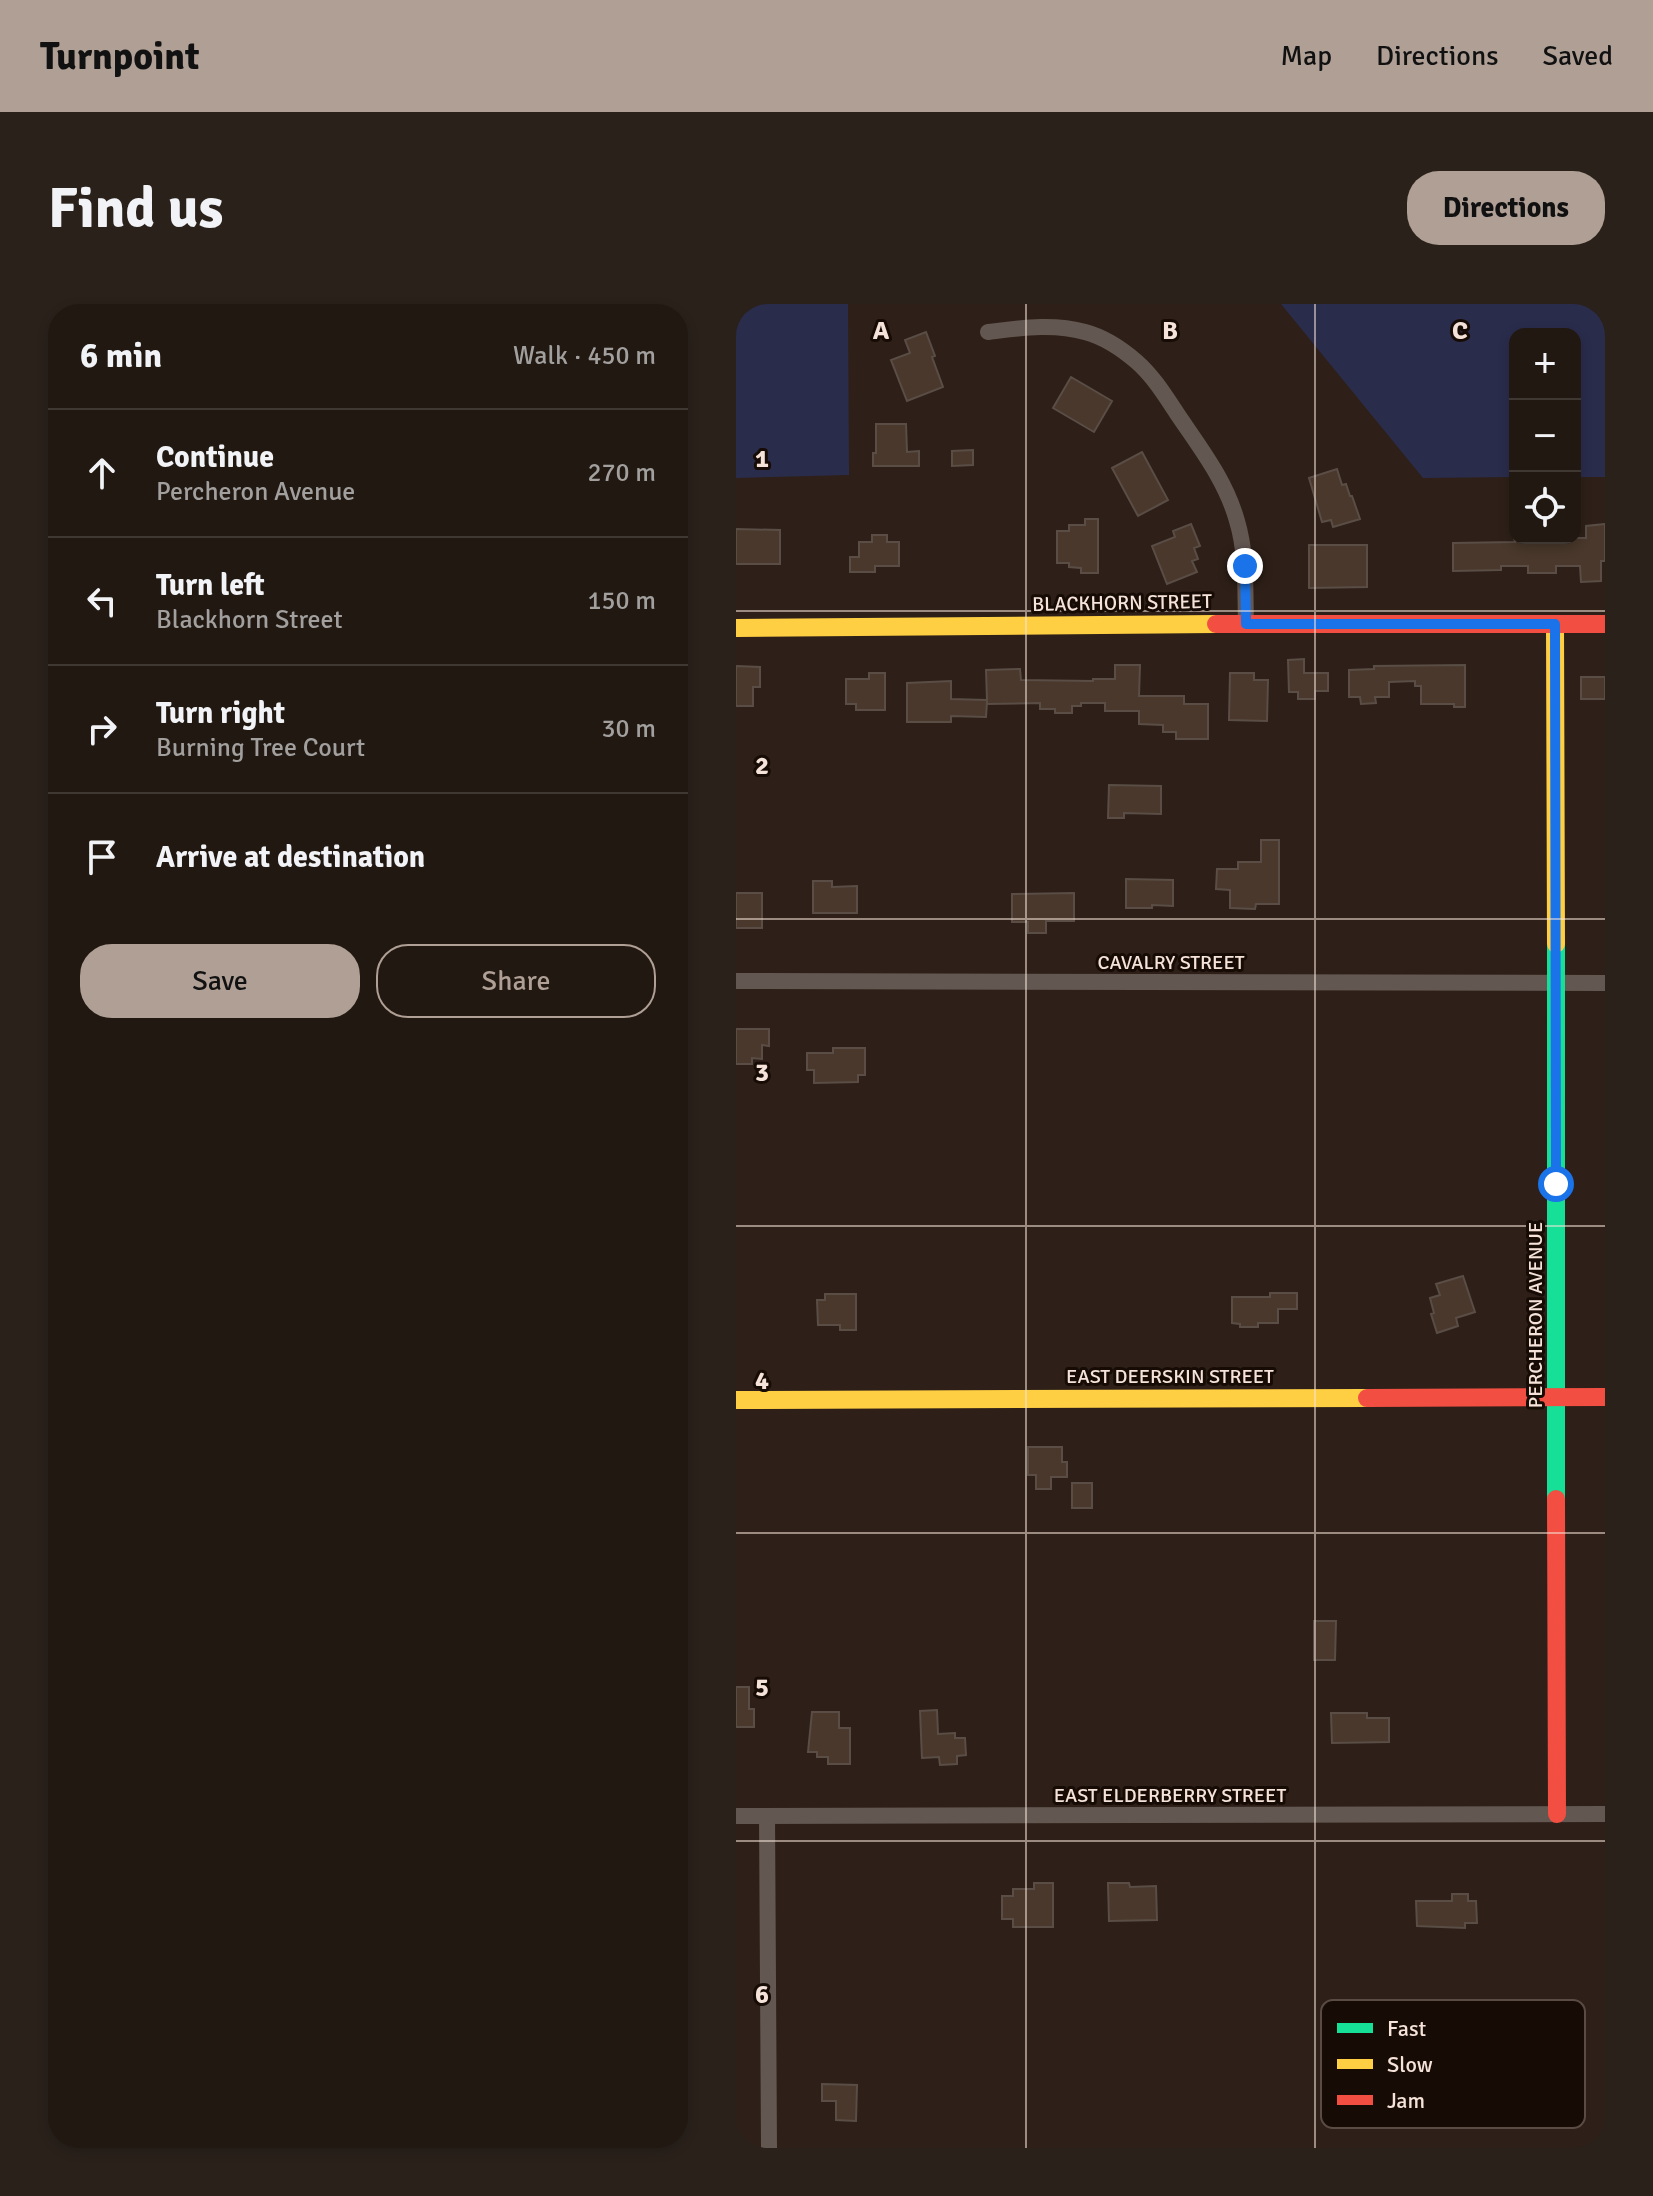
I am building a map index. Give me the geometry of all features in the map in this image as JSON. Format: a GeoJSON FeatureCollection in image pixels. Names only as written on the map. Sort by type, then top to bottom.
{"type":"FeatureCollection","features":[{"type":"Feature","properties":{"kind":"street"},"geometry":{"type":"LineString","coordinates":[[988,332],[1062,327],[1087,332],[1109,342],[1138,363],[1158,386],[1215,469],[1228,494],[1238,523],[1245,566],[1246,624]]}},
{"type":"Feature","properties":{"kind":"street","name":"PERCHERON AVENUE"},"geometry":{"type":"LineString","coordinates":[[1555,624],[1557,1814]]}},
{"type":"Feature","properties":{"kind":"street","name":"BLACKHORN STREET"},"geometry":{"type":"LineString","coordinates":[[736,628],[1605,624]]}},
{"type":"Feature","properties":{"kind":"street","name":"CAVALRY STREET"},"geometry":{"type":"LineString","coordinates":[[736,981],[1605,983]]}},
{"type":"Feature","properties":{"kind":"street","name":"EAST DEERSKIN STREET"},"geometry":{"type":"LineString","coordinates":[[736,1400],[1605,1397]]}},
{"type":"Feature","properties":{"kind":"street","name":"EAST ELDERBERRY STREET"},"geometry":{"type":"LineString","coordinates":[[736,1816],[1605,1814]]}},
{"type":"Feature","properties":{"kind":"street"},"geometry":{"type":"LineString","coordinates":[[767,1816],[769,2148]]}},
{"type":"Feature","properties":{"kind":"shaded area"},"geometry":{"type":"Polygon","coordinates":[[[736,304],[848,304],[849,475],[736,478],[736,304]]]}},
{"type":"Feature","properties":{"kind":"shaded area"},"geometry":{"type":"Polygon","coordinates":[[[1281,304],[1605,304],[1605,477],[1581,477],[1581,328],[1509,328],[1509,477],[1423,478],[1281,304]]]}},
{"type":"Feature","properties":{"kind":"building"},"geometry":{"type":"Polygon","coordinates":[[[926,332],[943,387],[907,401],[891,360],[910,353],[905,340],[926,332]]]}},
{"type":"Feature","properties":{"kind":"building"},"geometry":{"type":"Polygon","coordinates":[[[1071,377],[1112,401],[1094,432],[1053,408],[1071,377]]]}},
{"type":"Feature","properties":{"kind":"building"},"geometry":{"type":"Polygon","coordinates":[[[876,424],[906,424],[907,452],[919,451],[919,466],[873,466],[876,424]]]}},
{"type":"Feature","properties":{"kind":"building"},"geometry":{"type":"Polygon","coordinates":[[[973,450],[973,465],[952,466],[952,451],[973,450]]]}},
{"type":"Feature","properties":{"kind":"building"},"geometry":{"type":"Polygon","coordinates":[[[1142,452],[1168,500],[1138,516],[1112,468],[1142,452]]]}},
{"type":"Feature","properties":{"kind":"building"},"geometry":{"type":"Polygon","coordinates":[[[1337,469],[1360,519],[1333,527],[1331,520],[1322,522],[1309,478],[1337,469]]]}},
{"type":"Feature","properties":{"kind":"building"},"geometry":{"type":"Polygon","coordinates":[[[1085,519],[1098,519],[1098,573],[1081,573],[1081,568],[1069,567],[1069,563],[1057,563],[1057,531],[1069,531],[1069,525],[1085,525],[1085,519]]]}},
{"type":"Feature","properties":{"kind":"building"},"geometry":{"type":"Polygon","coordinates":[[[1191,524],[1200,546],[1194,548],[1198,559],[1192,561],[1197,572],[1167,584],[1152,546],[1175,537],[1173,531],[1191,524]]]}},
{"type":"Feature","properties":{"kind":"building"},"geometry":{"type":"Polygon","coordinates":[[[1605,524],[1605,561],[1601,561],[1601,581],[1581,582],[1580,566],[1556,566],[1556,573],[1528,573],[1528,566],[1453,571],[1453,543],[1581,544],[1581,538],[1586,538],[1586,526],[1605,524]]]}},
{"type":"Feature","properties":{"kind":"building"},"geometry":{"type":"Polygon","coordinates":[[[736,529],[780,530],[780,564],[736,564],[736,529]]]}},
{"type":"Feature","properties":{"kind":"building"},"geometry":{"type":"Polygon","coordinates":[[[872,535],[887,535],[887,542],[899,542],[899,566],[875,566],[875,572],[850,572],[850,557],[859,557],[859,542],[872,542],[872,535]]]}},
{"type":"Feature","properties":{"kind":"building"},"geometry":{"type":"Polygon","coordinates":[[[1309,545],[1367,545],[1367,587],[1309,588],[1309,545]]]}},
{"type":"Feature","properties":{"kind":"building"},"geometry":{"type":"Polygon","coordinates":[[[1304,659],[1304,673],[1328,673],[1328,691],[1315,691],[1315,699],[1298,699],[1298,692],[1289,692],[1288,660],[1304,659]]]}},
{"type":"Feature","properties":{"kind":"building"},"geometry":{"type":"Polygon","coordinates":[[[1115,665],[1140,665],[1139,696],[1184,696],[1184,704],[1208,704],[1208,739],[1176,739],[1176,732],[1163,732],[1163,725],[1139,724],[1139,711],[1105,711],[1105,703],[1081,703],[1081,706],[1072,706],[1072,713],[1055,713],[1055,709],[1040,709],[1040,703],[987,704],[987,701],[986,717],[951,716],[951,722],[907,722],[907,683],[951,681],[951,699],[987,700],[986,670],[1020,669],[1021,680],[1093,681],[1115,679],[1115,665]]]}},
{"type":"Feature","properties":{"kind":"building"},"geometry":{"type":"Polygon","coordinates":[[[1465,665],[1465,707],[1421,704],[1421,686],[1415,686],[1415,681],[1389,682],[1389,697],[1375,697],[1376,703],[1361,704],[1360,697],[1349,697],[1349,670],[1374,669],[1374,666],[1465,665]]]}},
{"type":"Feature","properties":{"kind":"building"},"geometry":{"type":"Polygon","coordinates":[[[736,666],[760,667],[760,687],[753,687],[753,706],[736,706],[736,666]]]}},
{"type":"Feature","properties":{"kind":"building"},"geometry":{"type":"Polygon","coordinates":[[[869,673],[885,673],[885,710],[856,710],[856,704],[846,704],[846,679],[869,679],[869,673]]]}},
{"type":"Feature","properties":{"kind":"building"},"geometry":{"type":"Polygon","coordinates":[[[1230,673],[1254,673],[1254,680],[1268,680],[1267,721],[1229,720],[1230,673]]]}},
{"type":"Feature","properties":{"kind":"building"},"geometry":{"type":"Polygon","coordinates":[[[1581,677],[1605,677],[1605,699],[1581,699],[1581,677]]]}},
{"type":"Feature","properties":{"kind":"building"},"geometry":{"type":"Polygon","coordinates":[[[1109,785],[1161,786],[1161,814],[1124,813],[1124,818],[1108,818],[1109,785]]]}},
{"type":"Feature","properties":{"kind":"building"},"geometry":{"type":"Polygon","coordinates":[[[1261,840],[1279,840],[1279,904],[1256,904],[1255,909],[1230,908],[1230,890],[1216,889],[1217,869],[1238,869],[1238,862],[1261,862],[1261,840]]]}},
{"type":"Feature","properties":{"kind":"building"},"geometry":{"type":"Polygon","coordinates":[[[1126,879],[1173,880],[1173,906],[1126,908],[1126,879]]]}},
{"type":"Feature","properties":{"kind":"building"},"geometry":{"type":"Polygon","coordinates":[[[813,881],[832,881],[832,887],[857,886],[857,913],[813,913],[813,881]]]}},
{"type":"Feature","properties":{"kind":"building"},"geometry":{"type":"Polygon","coordinates":[[[736,893],[762,893],[762,928],[736,928],[736,893]]]}},
{"type":"Feature","properties":{"kind":"building"},"geometry":{"type":"Polygon","coordinates":[[[1074,893],[1074,921],[1046,921],[1046,933],[1028,933],[1028,922],[1012,922],[1012,894],[1074,893]]]}},
{"type":"Feature","properties":{"kind":"building"},"geometry":{"type":"Polygon","coordinates":[[[736,1029],[769,1029],[769,1046],[762,1045],[762,1059],[752,1058],[752,1064],[736,1064],[736,1029]]]}},
{"type":"Feature","properties":{"kind":"building"},"geometry":{"type":"Polygon","coordinates":[[[833,1048],[865,1048],[865,1075],[858,1075],[858,1082],[814,1083],[814,1070],[807,1070],[807,1053],[833,1053],[833,1048]]]}},
{"type":"Feature","properties":{"kind":"building"},"geometry":{"type":"Polygon","coordinates":[[[1463,1276],[1475,1312],[1456,1318],[1458,1326],[1437,1333],[1430,1298],[1440,1295],[1436,1284],[1463,1276]]]}},
{"type":"Feature","properties":{"kind":"building"},"geometry":{"type":"Polygon","coordinates":[[[1270,1293],[1297,1293],[1297,1309],[1278,1309],[1278,1323],[1240,1327],[1240,1324],[1232,1323],[1232,1297],[1270,1297],[1270,1293]]]}},
{"type":"Feature","properties":{"kind":"building"},"geometry":{"type":"Polygon","coordinates":[[[825,1294],[856,1294],[856,1330],[840,1330],[840,1325],[818,1325],[817,1300],[825,1300],[825,1294]]]}},
{"type":"Feature","properties":{"kind":"building"},"geometry":{"type":"Polygon","coordinates":[[[1028,1447],[1062,1447],[1062,1462],[1067,1462],[1067,1477],[1051,1477],[1051,1489],[1036,1489],[1036,1475],[1028,1475],[1028,1447]]]}},
{"type":"Feature","properties":{"kind":"building"},"geometry":{"type":"Polygon","coordinates":[[[1072,1483],[1092,1483],[1092,1508],[1072,1508],[1072,1483]]]}},
{"type":"Feature","properties":{"kind":"building"},"geometry":{"type":"Polygon","coordinates":[[[1314,1621],[1336,1621],[1335,1660],[1314,1660],[1314,1621]]]}},
{"type":"Feature","properties":{"kind":"building"},"geometry":{"type":"Polygon","coordinates":[[[736,1687],[749,1687],[749,1709],[754,1709],[754,1727],[736,1727],[736,1687]]]}},
{"type":"Feature","properties":{"kind":"building"},"geometry":{"type":"Polygon","coordinates":[[[937,1710],[938,1734],[955,1733],[955,1738],[965,1738],[966,1755],[957,1756],[957,1764],[940,1765],[939,1757],[922,1758],[920,1711],[937,1710]]]}},
{"type":"Feature","properties":{"kind":"building"},"geometry":{"type":"Polygon","coordinates":[[[812,1712],[839,1712],[839,1728],[850,1728],[850,1764],[828,1764],[828,1757],[817,1757],[817,1752],[808,1752],[812,1712]]]}},
{"type":"Feature","properties":{"kind":"building"},"geometry":{"type":"Polygon","coordinates":[[[1331,1713],[1367,1713],[1367,1718],[1389,1718],[1389,1742],[1332,1743],[1331,1713]]]}},
{"type":"Feature","properties":{"kind":"building"},"geometry":{"type":"Polygon","coordinates":[[[1034,1883],[1053,1883],[1053,1927],[1013,1927],[1013,1919],[1002,1919],[1002,1896],[1013,1896],[1013,1889],[1034,1889],[1034,1883]]]}},
{"type":"Feature","properties":{"kind":"building"},"geometry":{"type":"Polygon","coordinates":[[[1108,1883],[1129,1883],[1130,1887],[1156,1886],[1157,1920],[1109,1921],[1108,1883]]]}},
{"type":"Feature","properties":{"kind":"building"},"geometry":{"type":"Polygon","coordinates":[[[1452,1894],[1468,1894],[1468,1901],[1476,1901],[1477,1923],[1465,1923],[1465,1928],[1417,1926],[1416,1901],[1452,1901],[1452,1894]]]}},
{"type":"Feature","properties":{"kind":"building"},"geometry":{"type":"Polygon","coordinates":[[[822,2084],[857,2085],[856,2121],[836,2120],[836,2101],[822,2101],[822,2084]]]}},
{"type":"Feature","properties":{"kind":"traffic: fast"},"geometry":{"type":"LineString","coordinates":[[1556,944],[1556,1499]]}},
{"type":"Feature","properties":{"kind":"traffic: slow"},"geometry":{"type":"LineString","coordinates":[[736,628],[1216,624]]}},
{"type":"Feature","properties":{"kind":"traffic: slow"},"geometry":{"type":"LineString","coordinates":[[1555,624],[1556,944]]}},
{"type":"Feature","properties":{"kind":"traffic: slow"},"geometry":{"type":"LineString","coordinates":[[736,1400],[1367,1398]]}},
{"type":"Feature","properties":{"kind":"traffic: jam"},"geometry":{"type":"LineString","coordinates":[[1216,624],[1605,624]]}},
{"type":"Feature","properties":{"kind":"traffic: jam"},"geometry":{"type":"LineString","coordinates":[[1367,1398],[1605,1397]]}},
{"type":"Feature","properties":{"kind":"traffic: jam"},"geometry":{"type":"LineString","coordinates":[[1556,1499],[1557,1814]]}},
{"type":"Feature","properties":{"kind":"route"},"geometry":{"type":"LineString","coordinates":[[1245,566],[1246,624],[1555,624],[1556,1184]]}}]}
